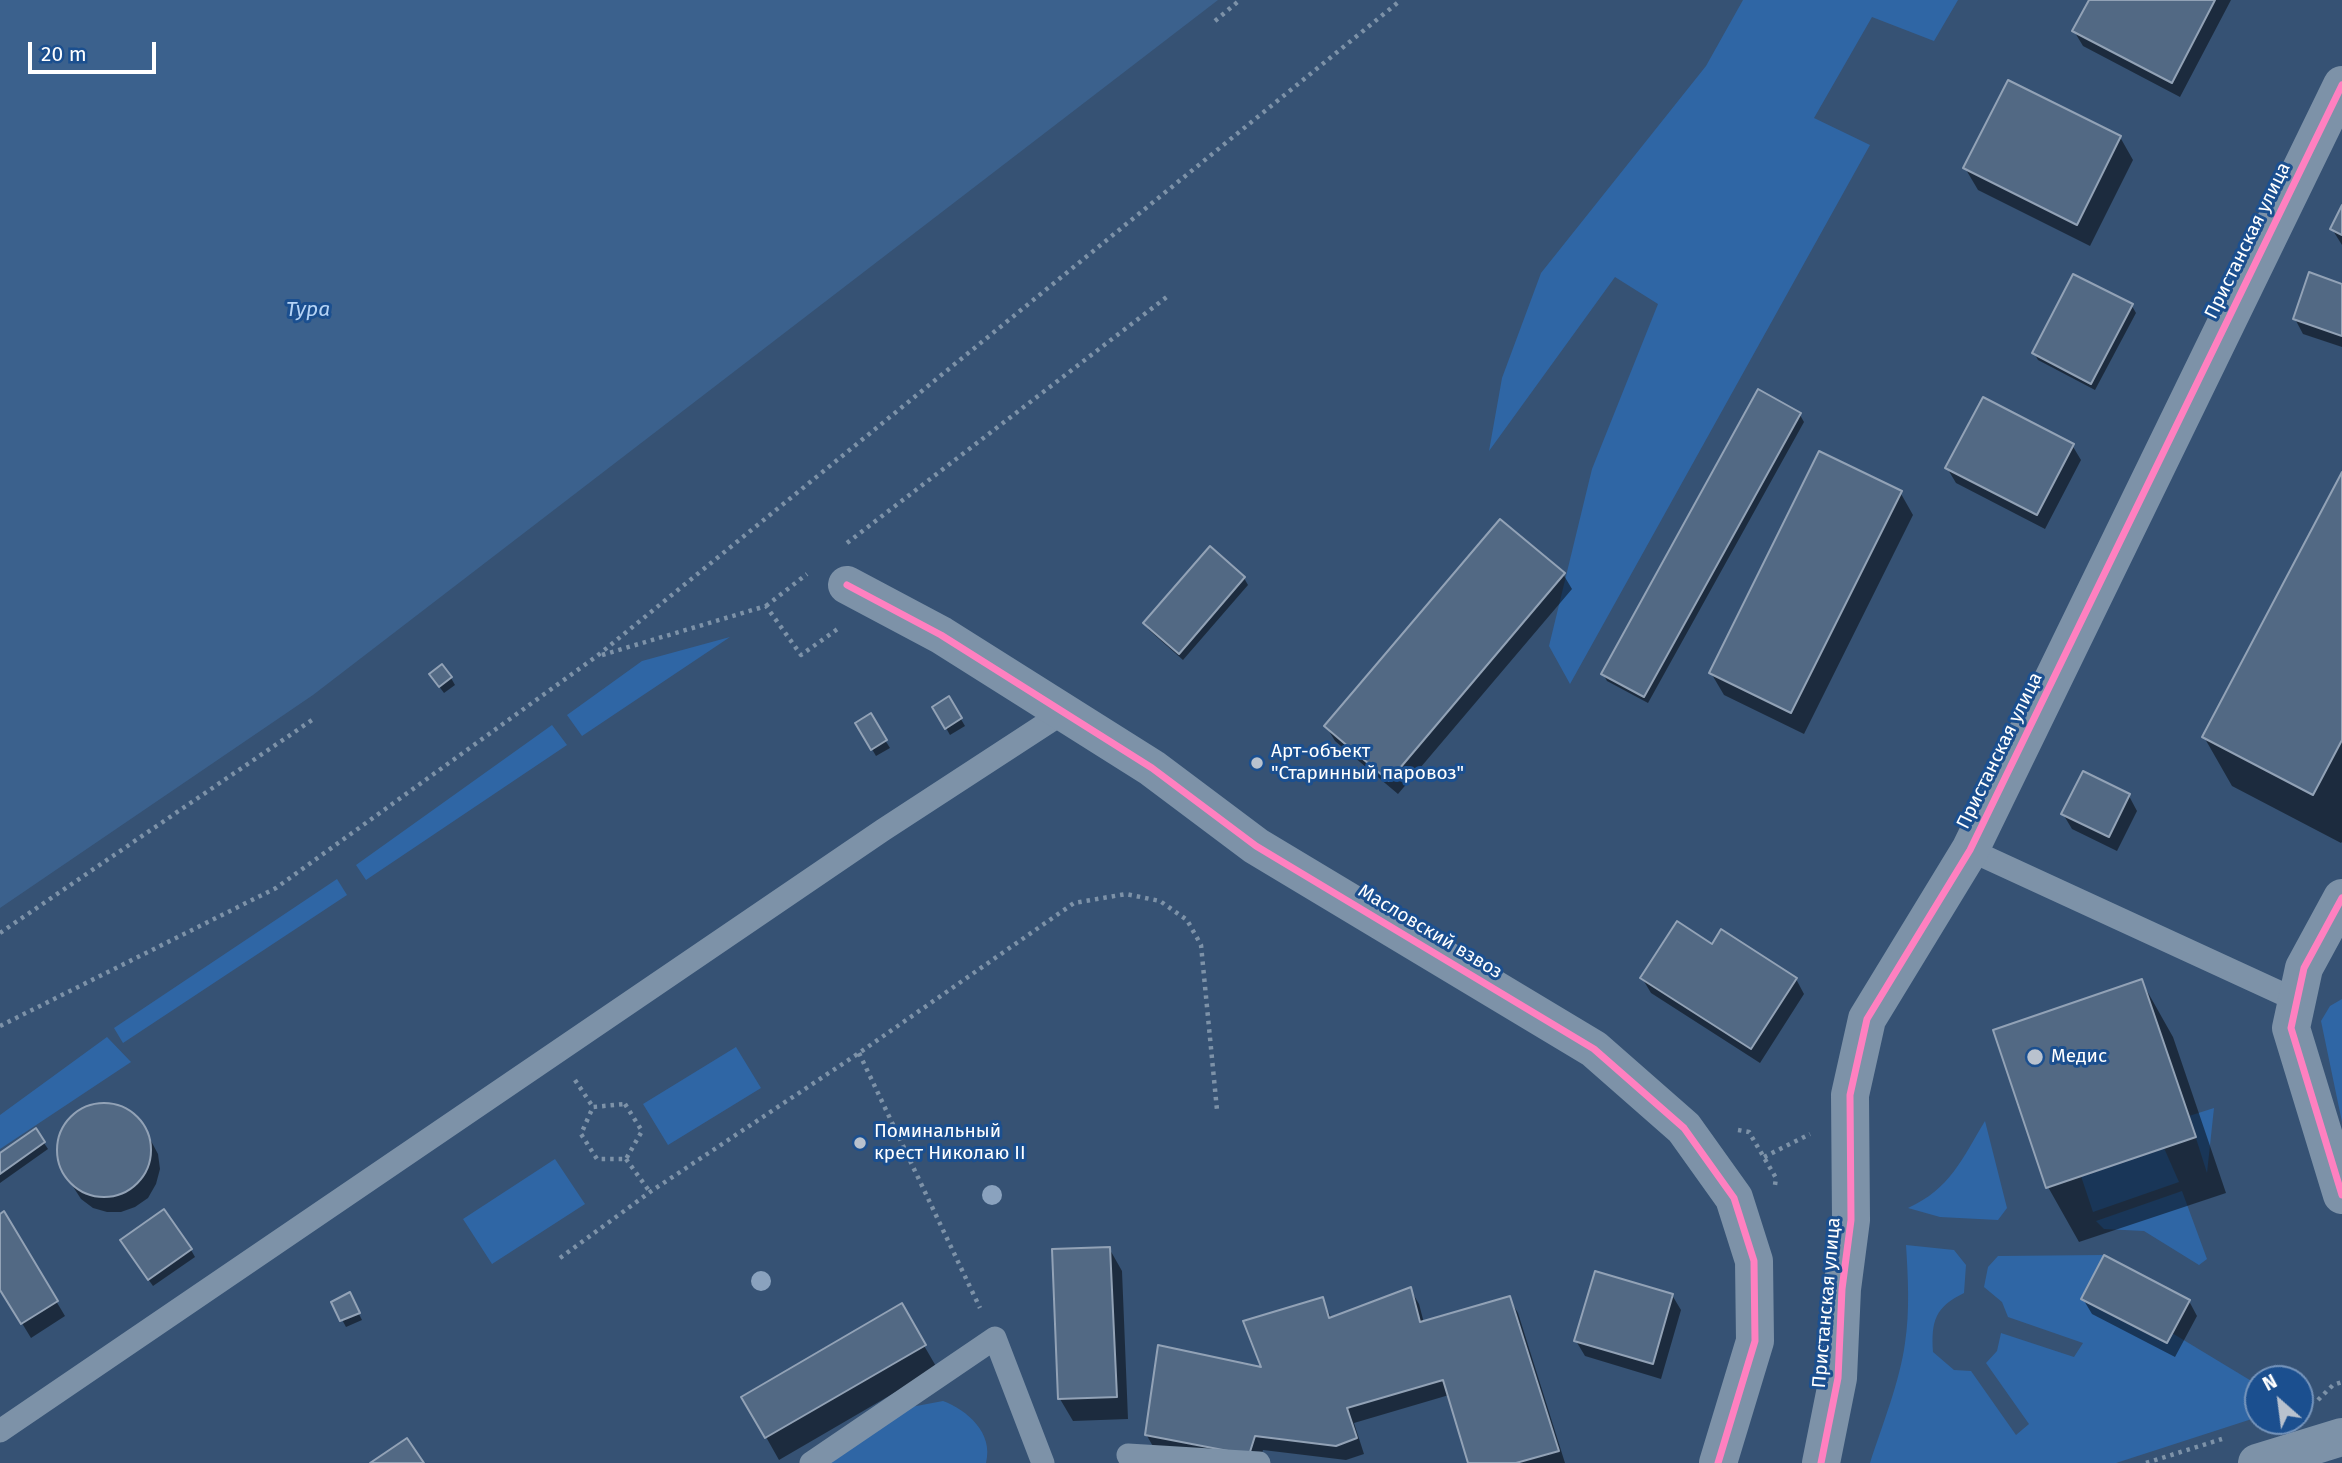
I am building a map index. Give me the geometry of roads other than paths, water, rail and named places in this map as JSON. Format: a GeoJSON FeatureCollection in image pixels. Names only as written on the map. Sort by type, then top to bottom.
{"type":"FeatureCollection","features":[{"type":"Feature","properties":{"kind":"street","name":"Пристанская улица"},"geometry":{"type":"LineString","coordinates":[[1821,1463],[1838,1378],[1842,1289],[1851,1220],[1850,1095],[1867,1019],[1970,850],[2342,85]]}},
{"type":"Feature","properties":{"kind":"street","name":"Масловский взвоз"},"geometry":{"type":"LineString","coordinates":[[847,585],[941,635],[1152,768],[1256,846],[1594,1049],[1684,1128],[1734,1198],[1754,1261],[1755,1341],[1718,1463]]}},
{"type":"Feature","properties":{"kind":"street"},"geometry":{"type":"LineString","coordinates":[[2342,898],[2304,968],[2291,1028],[2342,1195]]}},
{"type":"Feature","properties":{"kind":"street"},"geometry":{"type":"LineString","coordinates":[[2244,1450],[2342,1437]]}},
{"type":"Feature","properties":{"kind":"lane"},"geometry":{"type":"LineString","coordinates":[[0,1431],[873,837],[1064,712]]}},
{"type":"Feature","properties":{"kind":"lane"},"geometry":{"type":"LineString","coordinates":[[1970,850],[2296,1000]]}},
{"type":"Feature","properties":{"kind":"lane"},"geometry":{"type":"LineString","coordinates":[[811,1463],[995,1338],[1043,1463]]}},
{"type":"Feature","properties":{"kind":"lane"},"geometry":{"type":"LineString","coordinates":[[1132,1463],[1128,1455],[1259,1463]]}},
{"type":"Feature","properties":{"kind":"water","name":"Тура"},"geometry":{"type":"Polygon","coordinates":[[[0,0],[1218,0],[313,695],[0,908],[0,0]]]}},
{"type":"Feature","properties":{"kind":"place","name":"Арт-объект \"Старинный паровоз\""},"geometry":{"type":"Point","coordinates":[1257,763]}},
{"type":"Feature","properties":{"kind":"place","name":"Медис"},"geometry":{"type":"Point","coordinates":[2035,1057]}},
{"type":"Feature","properties":{"kind":"place","name":"Поминальный крест Николаю II"},"geometry":{"type":"Point","coordinates":[860,1143]}}]}
